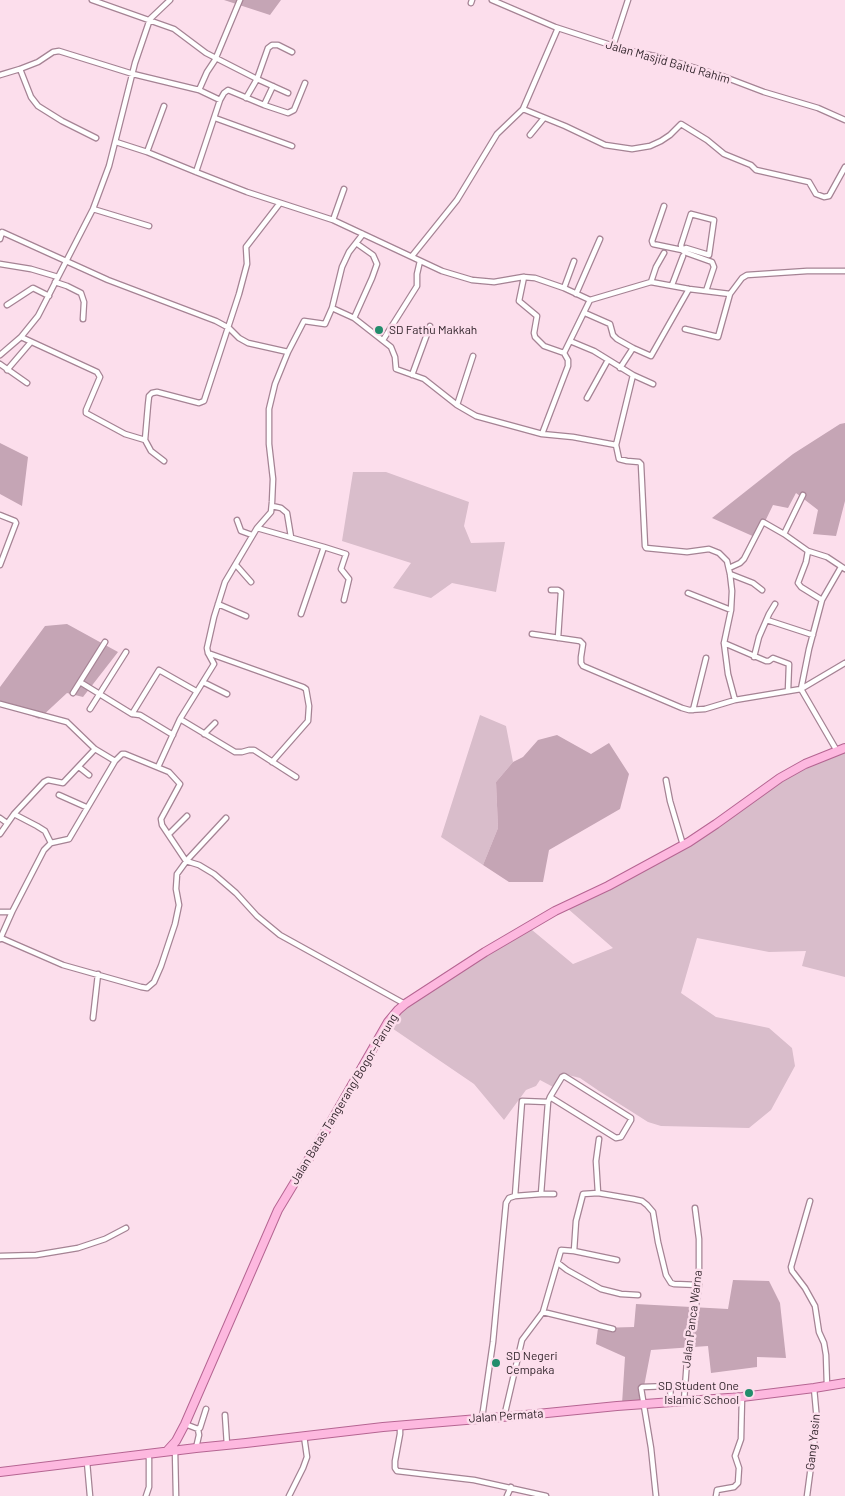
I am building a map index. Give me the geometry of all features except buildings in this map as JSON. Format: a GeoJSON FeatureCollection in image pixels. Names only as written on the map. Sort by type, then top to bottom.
{"type":"FeatureCollection","features":[{"type":"Feature","properties":{"kind":"main road","name":"Jalan Batas Tangerang/Bogor–Parung"},"geometry":{"type":"LineString","coordinates":[[171,1451],[185,1424],[278,1210],[388,1022],[405,1004],[485,952],[554,911],[608,886],[683,845],[780,778],[805,764],[841,749]]}},
{"type":"Feature","properties":{"kind":"main road","name":"Jalan Permata"},"geometry":{"type":"LineString","coordinates":[[171,1451],[482,1418],[742,1397],[845,1383]]}},
{"type":"Feature","properties":{"kind":"main road"},"geometry":{"type":"LineString","coordinates":[[0,1472],[171,1451]]}},
{"type":"Feature","properties":{"kind":"street"},"geometry":{"type":"LineString","coordinates":[[92,0],[174,29],[198,48],[288,93]]}},
{"type":"Feature","properties":{"kind":"street"},"geometry":{"type":"LineString","coordinates":[[0,355],[21,337],[38,316],[93,209],[116,142],[133,74],[150,19],[170,0]]}},
{"type":"Feature","properties":{"kind":"street","name":"Jalan Masjid Baitu Rahim"},"geometry":{"type":"LineString","coordinates":[[492,0],[558,28],[626,50],[659,57],[722,76],[764,92],[811,106],[845,120]]}},
{"type":"Feature","properties":{"kind":"street"},"geometry":{"type":"LineString","coordinates":[[613,46],[628,0]]}},
{"type":"Feature","properties":{"kind":"street"},"geometry":{"type":"LineString","coordinates":[[199,90],[216,57],[238,1]]}},
{"type":"Feature","properties":{"kind":"street"},"geometry":{"type":"LineString","coordinates":[[412,256],[457,200],[498,134],[523,109],[558,28]]}},
{"type":"Feature","properties":{"kind":"street"},"geometry":{"type":"LineString","coordinates":[[246,98],[257,79],[268,48],[272,45],[278,45],[292,52]]}},
{"type":"Feature","properties":{"kind":"street"},"geometry":{"type":"LineString","coordinates":[[0,75],[38,62],[53,52],[59,51],[133,74],[199,90],[220,100]]}},
{"type":"Feature","properties":{"kind":"street"},"geometry":{"type":"LineString","coordinates":[[20,69],[31,96],[38,106],[62,121],[96,138]]}},
{"type":"Feature","properties":{"kind":"street"},"geometry":{"type":"LineString","coordinates":[[196,172],[224,93],[228,90],[288,113],[292,112],[305,83]]}},
{"type":"Feature","properties":{"kind":"street"},"geometry":{"type":"LineString","coordinates":[[264,105],[273,86]]}},
{"type":"Feature","properties":{"kind":"street"},"geometry":{"type":"LineString","coordinates":[[147,152],[164,106]]}},
{"type":"Feature","properties":{"kind":"street"},"geometry":{"type":"LineString","coordinates":[[523,109],[605,145],[632,149],[656,144],[670,135],[681,124],[707,140],[724,154],[751,165],[756,170],[809,182],[816,194],[824,197],[829,196],[845,167]]}},
{"type":"Feature","properties":{"kind":"street"},"geometry":{"type":"LineString","coordinates":[[215,118],[292,146]]}},
{"type":"Feature","properties":{"kind":"street"},"geometry":{"type":"LineString","coordinates":[[530,135],[544,118]]}},
{"type":"Feature","properties":{"kind":"street"},"geometry":{"type":"LineString","coordinates":[[116,142],[333,220],[442,271],[472,280],[494,282],[524,277],[535,278],[590,300],[651,282],[730,294]]}},
{"type":"Feature","properties":{"kind":"street"},"geometry":{"type":"LineString","coordinates":[[333,220],[344,189]]}},
{"type":"Feature","properties":{"kind":"street"},"geometry":{"type":"LineString","coordinates":[[164,461],[151,451],[145,440],[149,396],[157,392],[199,403],[204,401],[229,328],[246,267],[246,246],[280,202]]}},
{"type":"Feature","properties":{"kind":"street"},"geometry":{"type":"LineString","coordinates":[[664,206],[652,241],[653,244],[682,250],[712,262],[714,267],[706,291]]}},
{"type":"Feature","properties":{"kind":"street"},"geometry":{"type":"LineString","coordinates":[[93,209],[149,226]]}},
{"type":"Feature","properties":{"kind":"street"},"geometry":{"type":"LineString","coordinates":[[691,214],[714,220],[709,254],[686,248],[682,250],[681,245],[691,214]]}},
{"type":"Feature","properties":{"kind":"street"},"geometry":{"type":"LineString","coordinates":[[0,239],[2,232],[108,280],[216,321],[229,328],[239,338],[248,343],[288,352]]}},
{"type":"Feature","properties":{"kind":"street"},"geometry":{"type":"LineString","coordinates":[[158,767],[180,719],[214,664],[208,653],[208,643],[227,577],[236,565],[252,535],[269,516],[272,506],[273,479],[269,444],[269,410],[275,384],[288,352],[304,321],[325,324],[332,308],[342,267],[349,252],[363,234]]}},
{"type":"Feature","properties":{"kind":"street"},"geometry":{"type":"LineString","coordinates":[[576,294],[600,239]]}},
{"type":"Feature","properties":{"kind":"street"},"geometry":{"type":"LineString","coordinates":[[354,318],[372,278],[376,264],[373,255],[356,243]]}},
{"type":"Feature","properties":{"kind":"street"},"geometry":{"type":"LineString","coordinates":[[651,282],[656,267],[664,253]]}},
{"type":"Feature","properties":{"kind":"street"},"geometry":{"type":"LineString","coordinates":[[672,285],[682,256]]}},
{"type":"Feature","properties":{"kind":"street"},"geometry":{"type":"LineString","coordinates":[[384,340],[417,286],[420,261]]}},
{"type":"Feature","properties":{"kind":"street"},"geometry":{"type":"LineString","coordinates":[[564,288],[574,261]]}},
{"type":"Feature","properties":{"kind":"street"},"geometry":{"type":"LineString","coordinates":[[0,264],[31,269],[57,279],[81,294],[84,302],[83,319]]}},
{"type":"Feature","properties":{"kind":"street"},"geometry":{"type":"LineString","coordinates":[[685,329],[718,337],[730,294],[742,278],[747,275],[807,271],[845,271]]}},
{"type":"Feature","properties":{"kind":"street"},"geometry":{"type":"LineString","coordinates":[[524,277],[519,301],[537,316],[535,337],[544,346],[564,353],[568,360],[568,366],[542,434]]}},
{"type":"Feature","properties":{"kind":"street"},"geometry":{"type":"LineString","coordinates":[[7,305],[33,288],[49,296]]}},
{"type":"Feature","properties":{"kind":"street"},"geometry":{"type":"LineString","coordinates":[[584,313],[610,324],[616,339],[649,355],[653,354],[689,289]]}},
{"type":"Feature","properties":{"kind":"street"},"geometry":{"type":"LineString","coordinates":[[564,353],[590,300]]}},
{"type":"Feature","properties":{"kind":"street"},"geometry":{"type":"LineString","coordinates":[[332,308],[354,318],[384,340],[394,352],[396,369],[433,385],[456,405],[476,416],[542,434],[573,437],[616,445]]}},
{"type":"Feature","properties":{"kind":"street"},"geometry":{"type":"LineString","coordinates":[[412,375],[430,326]]}},
{"type":"Feature","properties":{"kind":"street"},"geometry":{"type":"LineString","coordinates":[[21,337],[97,372],[100,377],[86,413],[125,434],[145,440]]}},
{"type":"Feature","properties":{"kind":"street"},"geometry":{"type":"LineString","coordinates":[[570,341],[594,351],[620,368],[653,384]]}},
{"type":"Feature","properties":{"kind":"street"},"geometry":{"type":"LineString","coordinates":[[7,370],[31,342]]}},
{"type":"Feature","properties":{"kind":"street"},"geometry":{"type":"LineString","coordinates":[[620,368],[633,348]]}},
{"type":"Feature","properties":{"kind":"street"},"geometry":{"type":"LineString","coordinates":[[456,405],[473,356]]}},
{"type":"Feature","properties":{"kind":"street"},"geometry":{"type":"LineString","coordinates":[[587,398],[608,360]]}},
{"type":"Feature","properties":{"kind":"street"},"geometry":{"type":"LineString","coordinates":[[0,364],[27,383]]}},
{"type":"Feature","properties":{"kind":"street"},"geometry":{"type":"LineString","coordinates":[[633,375],[616,445],[620,459],[639,462],[640,464],[644,546],[646,548],[687,552],[706,548],[713,549],[724,557],[729,568],[732,592],[731,610],[724,643],[728,674],[735,700]]}},
{"type":"Feature","properties":{"kind":"street"},"geometry":{"type":"LineString","coordinates":[[784,534],[803,495]]}},
{"type":"Feature","properties":{"kind":"street"},"geometry":{"type":"LineString","coordinates":[[272,506],[280,508],[287,513],[291,537]]}},
{"type":"Feature","properties":{"kind":"street"},"geometry":{"type":"LineString","coordinates":[[0,515],[16,523],[0,566]]}},
{"type":"Feature","properties":{"kind":"street"},"geometry":{"type":"LineString","coordinates":[[237,520],[241,531],[252,535]]}},
{"type":"Feature","properties":{"kind":"street"},"geometry":{"type":"LineString","coordinates":[[729,568],[740,563],[744,558],[763,522],[808,550],[827,557],[843,568],[822,600],[804,669],[801,689],[841,749]]}},
{"type":"Feature","properties":{"kind":"street"},"geometry":{"type":"LineString","coordinates":[[257,528],[346,554],[341,569],[349,579],[344,600]]}},
{"type":"Feature","properties":{"kind":"street"},"geometry":{"type":"LineString","coordinates":[[301,614],[324,547]]}},
{"type":"Feature","properties":{"kind":"street"},"geometry":{"type":"LineString","coordinates":[[808,550],[806,562],[798,583],[801,587],[822,600]]}},
{"type":"Feature","properties":{"kind":"street"},"geometry":{"type":"LineString","coordinates":[[236,565],[251,582]]}},
{"type":"Feature","properties":{"kind":"street"},"geometry":{"type":"LineString","coordinates":[[730,574],[753,583],[762,590]]}},
{"type":"Feature","properties":{"kind":"street"},"geometry":{"type":"LineString","coordinates":[[551,590],[561,592],[558,638]]}},
{"type":"Feature","properties":{"kind":"street"},"geometry":{"type":"LineString","coordinates":[[688,592],[731,610]]}},
{"type":"Feature","properties":{"kind":"street"},"geometry":{"type":"LineString","coordinates":[[218,604],[246,616]]}},
{"type":"Feature","properties":{"kind":"street"},"geometry":{"type":"LineString","coordinates":[[754,656],[759,637],[776,604]]}},
{"type":"Feature","properties":{"kind":"street"},"geometry":{"type":"LineString","coordinates":[[767,620],[813,635]]}},
{"type":"Feature","properties":{"kind":"street"},"geometry":{"type":"LineString","coordinates":[[532,634],[582,642],[582,666],[682,708],[693,710],[705,709],[735,700],[801,689],[845,663]]}},
{"type":"Feature","properties":{"kind":"street"},"geometry":{"type":"LineString","coordinates":[[73,693],[105,642]]}},
{"type":"Feature","properties":{"kind":"street"},"geometry":{"type":"LineString","coordinates":[[724,643],[768,661],[773,658],[789,664],[788,691]]}},
{"type":"Feature","properties":{"kind":"street"},"geometry":{"type":"LineString","coordinates":[[90,710],[126,652]]}},
{"type":"Feature","properties":{"kind":"street"},"geometry":{"type":"LineString","coordinates":[[208,653],[303,687],[306,690],[309,706],[308,720],[272,762]]}},
{"type":"Feature","properties":{"kind":"street"},"geometry":{"type":"LineString","coordinates":[[693,710],[706,658]]}},
{"type":"Feature","properties":{"kind":"street"},"geometry":{"type":"LineString","coordinates":[[132,714],[159,670],[196,691]]}},
{"type":"Feature","properties":{"kind":"street"},"geometry":{"type":"LineString","coordinates":[[80,682],[132,714],[140,715],[173,735]]}},
{"type":"Feature","properties":{"kind":"street"},"geometry":{"type":"LineString","coordinates":[[203,682],[227,694]]}},
{"type":"Feature","properties":{"kind":"street"},"geometry":{"type":"LineString","coordinates":[[0,704],[67,722],[95,749],[114,761]]}},
{"type":"Feature","properties":{"kind":"street"},"geometry":{"type":"LineString","coordinates":[[180,719],[235,752],[252,750],[296,777]]}},
{"type":"Feature","properties":{"kind":"street"},"geometry":{"type":"LineString","coordinates":[[204,734],[215,723]]}},
{"type":"Feature","properties":{"kind":"street"},"geometry":{"type":"LineString","coordinates":[[0,834],[14,814],[45,781],[48,780],[62,784],[95,749]]}},
{"type":"Feature","properties":{"kind":"street"},"geometry":{"type":"LineString","coordinates":[[226,818],[186,861],[180,868],[176,881],[179,905],[175,924],[166,954],[153,983],[147,988],[63,965],[0,938],[44,850],[51,843],[69,839],[114,761],[122,754],[125,754],[169,772],[180,784],[161,819],[162,825],[186,861],[199,865],[214,874],[236,893],[257,916],[280,935],[405,1004]]}},
{"type":"Feature","properties":{"kind":"street"},"geometry":{"type":"LineString","coordinates":[[79,767],[88,775]]}},
{"type":"Feature","properties":{"kind":"street"},"geometry":{"type":"LineString","coordinates":[[666,780],[683,845]]}},
{"type":"Feature","properties":{"kind":"street"},"geometry":{"type":"LineString","coordinates":[[59,795],[86,808]]}},
{"type":"Feature","properties":{"kind":"street"},"geometry":{"type":"LineString","coordinates":[[14,814],[45,831],[51,843]]}},
{"type":"Feature","properties":{"kind":"street"},"geometry":{"type":"LineString","coordinates":[[169,834],[187,816]]}},
{"type":"Feature","properties":{"kind":"street"},"geometry":{"type":"LineString","coordinates":[[0,818],[7,823]]}},
{"type":"Feature","properties":{"kind":"street"},"geometry":{"type":"LineString","coordinates":[[0,912],[12,912]]}},
{"type":"Feature","properties":{"kind":"street"},"geometry":{"type":"LineString","coordinates":[[93,1018],[98,974]]}},
{"type":"Feature","properties":{"kind":"street"},"geometry":{"type":"LineString","coordinates":[[515,1196],[522,1101],[549,1100],[616,1138],[621,1137],[631,1120],[631,1118],[564,1076],[549,1100],[541,1194]]}},
{"type":"Feature","properties":{"kind":"street"},"geometry":{"type":"LineString","coordinates":[[598,1139],[596,1161],[598,1193]]}},
{"type":"Feature","properties":{"kind":"street"},"geometry":{"type":"LineString","coordinates":[[574,1251],[576,1221],[583,1194],[598,1193],[633,1199],[647,1205],[653,1212],[666,1275],[671,1282],[674,1284],[698,1285]]}},
{"type":"Feature","properties":{"kind":"street"},"geometry":{"type":"LineString","coordinates":[[482,1418],[493,1342],[506,1203],[509,1198],[515,1196],[554,1194]]}},
{"type":"Feature","properties":{"kind":"street"},"geometry":{"type":"LineString","coordinates":[[810,1201],[791,1267],[815,1306],[819,1332],[824,1342],[826,1355],[827,1386]]}},
{"type":"Feature","properties":{"kind":"street","name":"Jalan Panca Warna"},"geometry":{"type":"LineString","coordinates":[[684,1401],[689,1333],[696,1305],[698,1285],[699,1239],[696,1208]]}},
{"type":"Feature","properties":{"kind":"street"},"geometry":{"type":"LineString","coordinates":[[0,1256],[36,1255],[78,1248],[105,1239],[126,1228]]}},
{"type":"Feature","properties":{"kind":"street"},"geometry":{"type":"LineString","coordinates":[[504,1417],[521,1344],[543,1312],[561,1250],[617,1260]]}},
{"type":"Feature","properties":{"kind":"street"},"geometry":{"type":"LineString","coordinates":[[558,1263],[601,1289],[621,1294],[638,1295]]}},
{"type":"Feature","properties":{"kind":"street"},"geometry":{"type":"LineString","coordinates":[[543,1312],[613,1329]]}},
{"type":"Feature","properties":{"kind":"street"},"geometry":{"type":"LineString","coordinates":[[656,1496],[651,1448],[641,1388],[670,1386],[671,1402]]}},
{"type":"Feature","properties":{"kind":"street","name":"Gang Yasin"},"geometry":{"type":"LineString","coordinates":[[809,1496],[817,1421],[814,1388]]}},
{"type":"Feature","properties":{"kind":"street"},"geometry":{"type":"LineString","coordinates":[[716,1496],[717,1490],[734,1487],[738,1483],[739,1468],[734,1456],[741,1438],[742,1397]]}},
{"type":"Feature","properties":{"kind":"street"},"geometry":{"type":"LineString","coordinates":[[196,1448],[199,1436],[198,1429],[206,1409]]}},
{"type":"Feature","properties":{"kind":"street"},"geometry":{"type":"LineString","coordinates":[[225,1415],[227,1446]]}},
{"type":"Feature","properties":{"kind":"street"},"geometry":{"type":"LineString","coordinates":[[185,1424],[198,1429]]}},
{"type":"Feature","properties":{"kind":"street"},"geometry":{"type":"LineString","coordinates":[[400,1426],[394,1461],[396,1471],[474,1480],[546,1496]]}},
{"type":"Feature","properties":{"kind":"street"},"geometry":{"type":"LineString","coordinates":[[290,1496],[307,1456],[304,1436]]}},
{"type":"Feature","properties":{"kind":"street"},"geometry":{"type":"LineString","coordinates":[[171,1451],[176,1496]]}},
{"type":"Feature","properties":{"kind":"street"},"geometry":{"type":"LineString","coordinates":[[146,1496],[149,1487],[148,1454]]}},
{"type":"Feature","properties":{"kind":"street"},"geometry":{"type":"LineString","coordinates":[[86,1462],[90,1496]]}},
{"type":"Feature","properties":{"kind":"street"},"geometry":{"type":"LineString","coordinates":[[507,1496],[511,1487]]}},
{"type":"Feature","properties":{"kind":"shaded area"},"geometry":{"type":"Polygon","coordinates":[[[224,0],[281,0],[270,15],[224,0]]]}},
{"type":"Feature","properties":{"kind":"shaded area"},"geometry":{"type":"Polygon","coordinates":[[[845,423],[845,501],[836,536],[813,534],[818,510],[796,493],[788,508],[773,505],[757,538],[712,518],[793,454],[840,424],[845,423]]]}},
{"type":"Feature","properties":{"kind":"shaded area"},"geometry":{"type":"Polygon","coordinates":[[[0,443],[28,457],[22,506],[0,494],[0,443]]]}},
{"type":"Feature","properties":{"kind":"shaded area"},"geometry":{"type":"Polygon","coordinates":[[[353,472],[386,472],[469,502],[464,526],[471,543],[505,542],[496,592],[452,583],[431,598],[393,588],[411,563],[342,541],[353,472]]]}},
{"type":"Feature","properties":{"kind":"shaded area"},"geometry":{"type":"Polygon","coordinates":[[[67,624],[118,652],[83,697],[67,693],[39,719],[16,709],[0,705],[0,687],[45,626],[67,624]]]}},
{"type":"Feature","properties":{"kind":"shaded area"},"geometry":{"type":"Polygon","coordinates":[[[480,715],[506,726],[513,762],[496,782],[498,828],[483,865],[441,837],[480,715]]]}},
{"type":"Feature","properties":{"kind":"shaded area"},"geometry":{"type":"Polygon","coordinates":[[[557,735],[591,754],[609,743],[629,774],[620,809],[549,850],[543,882],[509,882],[483,865],[498,828],[496,782],[513,762],[523,757],[538,740],[557,735]]]}},
{"type":"Feature","properties":{"kind":"shaded area"},"geometry":{"type":"Polygon","coordinates":[[[845,748],[845,977],[802,966],[806,951],[769,952],[697,938],[681,993],[716,1017],[769,1028],[792,1048],[795,1066],[771,1110],[749,1128],[661,1126],[648,1122],[580,1078],[564,1074],[555,1088],[540,1080],[536,1086],[526,1090],[504,1120],[474,1084],[383,1022],[401,1003],[526,925],[573,964],[613,948],[567,908],[712,828],[762,788],[845,748]]]}},
{"type":"Feature","properties":{"kind":"shaded area"},"geometry":{"type":"Polygon","coordinates":[[[733,1280],[769,1281],[780,1303],[786,1358],[757,1357],[757,1367],[711,1373],[708,1346],[651,1350],[641,1402],[622,1404],[625,1357],[596,1344],[598,1328],[634,1327],[636,1304],[728,1309],[733,1280]]]}},
{"type":"Feature","properties":{"kind":"place","name":"SD Fathu Makkah"},"geometry":{"type":"Point","coordinates":[379,330]}},
{"type":"Feature","properties":{"kind":"place","name":"SD Negeri Cempaka"},"geometry":{"type":"Point","coordinates":[496,1363]}},
{"type":"Feature","properties":{"kind":"place","name":"SD Student One Islamic School"},"geometry":{"type":"Point","coordinates":[749,1393]}}]}
